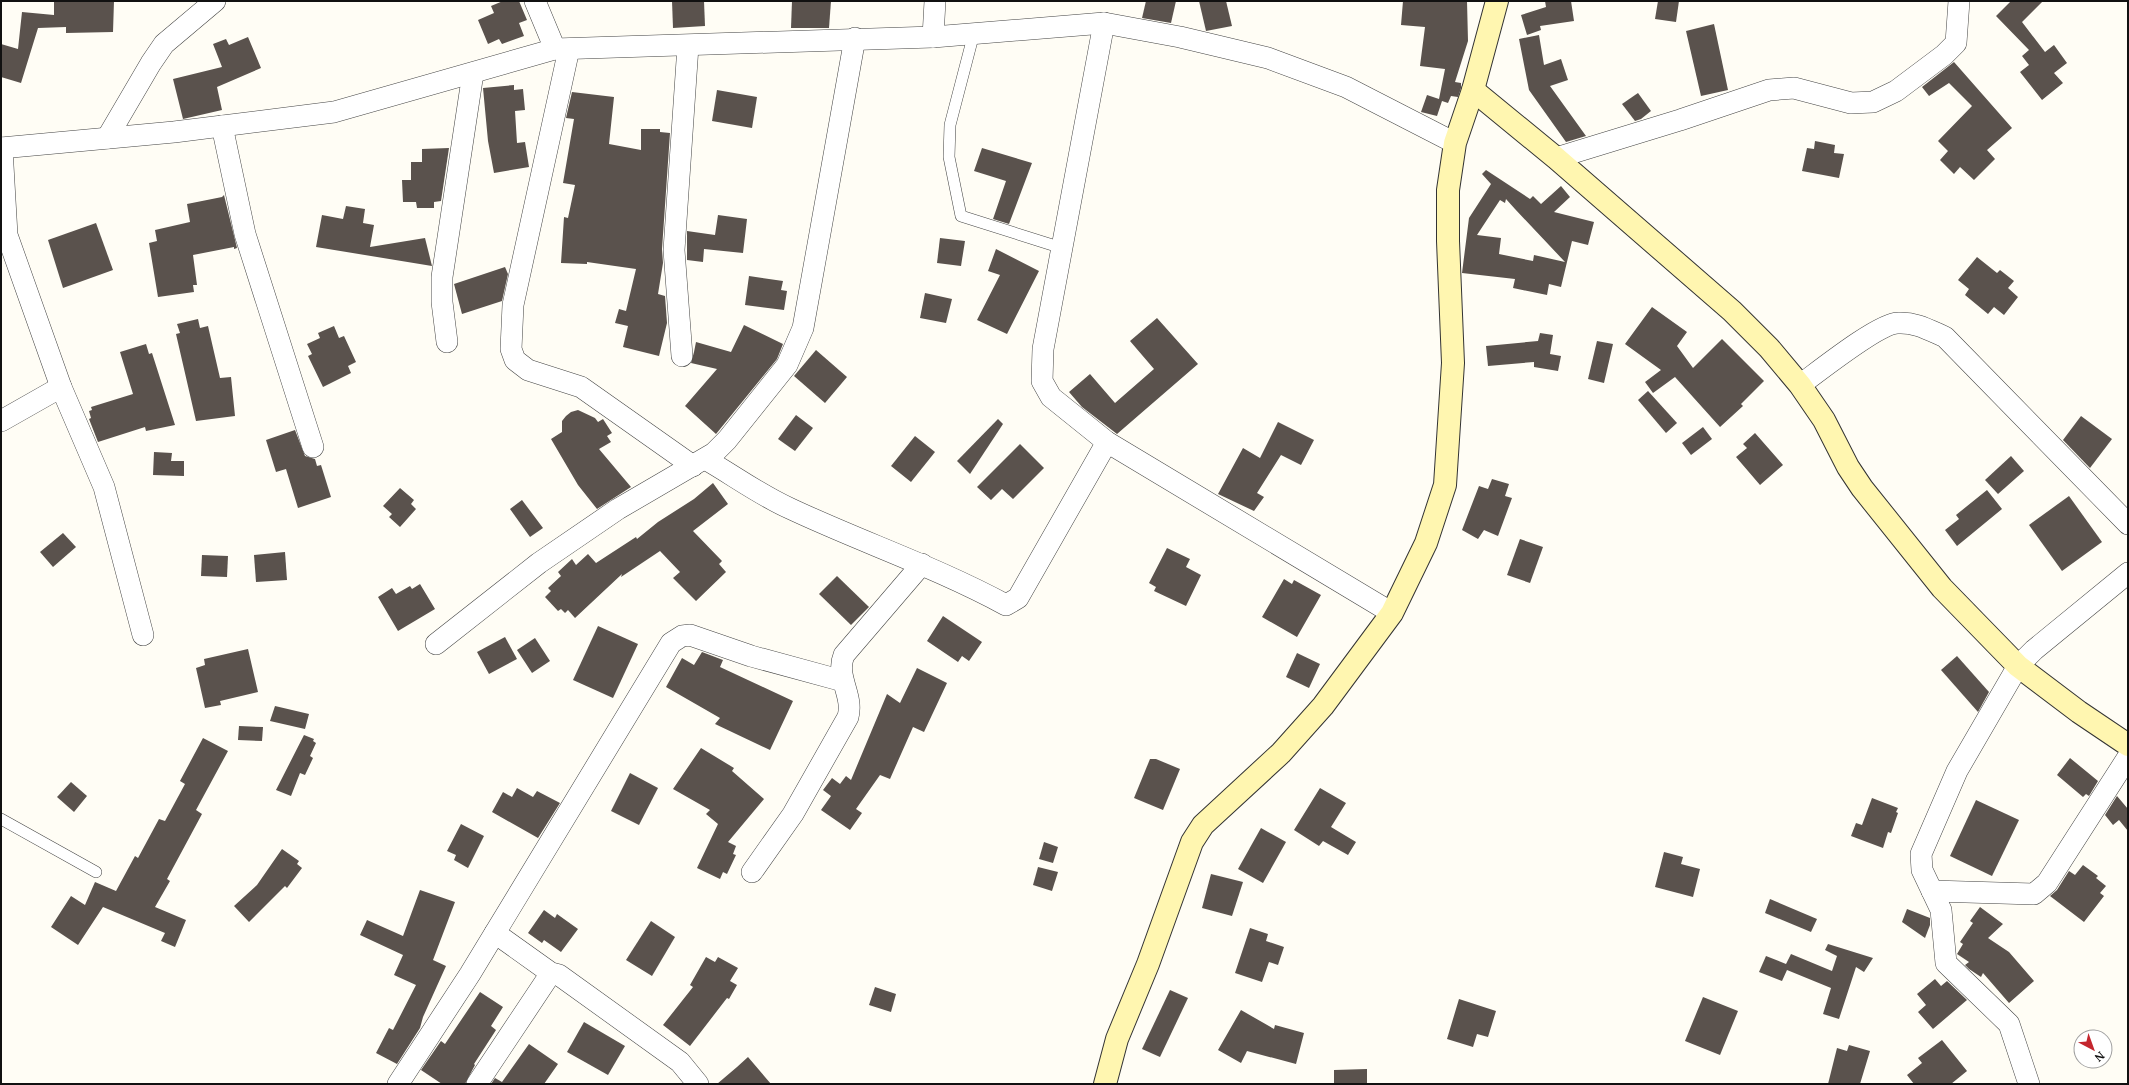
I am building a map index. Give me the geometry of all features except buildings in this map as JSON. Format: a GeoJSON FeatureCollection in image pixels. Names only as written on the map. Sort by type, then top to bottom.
{"type":"FeatureCollection","features":[{"type":"Feature","properties":{"kind":"street"},"geometry":{"type":"LineString","coordinates":[[107,138],[164,44],[215,1]]}},
{"type":"Feature","properties":{"kind":"street"},"geometry":{"type":"LineString","coordinates":[[535,1],[562,49],[514,305],[511,349],[515,360],[528,370],[581,387],[699,462],[788,508],[922,564],[974,588],[1006,605],[1018,598],[1107,442]]}},
{"type":"Feature","properties":{"kind":"street"},"geometry":{"type":"LineString","coordinates":[[933,37],[935,1]]}},
{"type":"Feature","properties":{"kind":"street"},"geometry":{"type":"LineString","coordinates":[[1105,1084],[1117,1039],[1148,964],[1192,842],[1203,825],[1281,753],[1323,706],[1392,613],[1426,543],[1445,485],[1453,363],[1448,241],[1448,190],[1455,143],[1473,90],[1497,1]]}},
{"type":"Feature","properties":{"kind":"street"},"geometry":{"type":"LineString","coordinates":[[1556,158],[1680,120],[1769,90],[1794,88],[1851,102],[1873,102],[1896,91],[1944,55],[1956,43],[1959,1]]}},
{"type":"Feature","properties":{"kind":"street"},"geometry":{"type":"LineString","coordinates":[[142,636],[104,488],[61,387],[7,235],[1,148],[222,126],[334,112],[562,49],[688,46],[855,38],[933,37],[1104,23],[1180,37],[1268,58],[1346,87],[1455,143]]}},
{"type":"Feature","properties":{"kind":"street"},"geometry":{"type":"LineString","coordinates":[[1104,23],[1043,349],[1042,381],[1051,397],[1107,442],[1392,613]]}},
{"type":"Feature","properties":{"kind":"street"},"geometry":{"type":"LineString","coordinates":[[436,644],[557,551],[618,509],[699,462],[728,440],[787,365],[803,328],[855,38]]}},
{"type":"Feature","properties":{"kind":"street"},"geometry":{"type":"LineString","coordinates":[[682,356],[674,250],[688,46]]}},
{"type":"Feature","properties":{"kind":"street"},"geometry":{"type":"LineString","coordinates":[[447,342],[442,302],[442,277],[473,73]]}},
{"type":"Feature","properties":{"kind":"street"},"geometry":{"type":"LineString","coordinates":[[1473,90],[1556,158],[1732,311],[1769,348],[1800,385],[1824,420],[1848,467],[1862,488],[1942,588],[2018,666],[2079,712],[2128,745]]}},
{"type":"Feature","properties":{"kind":"street"},"geometry":{"type":"LineString","coordinates":[[222,126],[245,234],[313,447]]}},
{"type":"Feature","properties":{"kind":"street"},"geometry":{"type":"LineString","coordinates":[[1800,385],[1874,333],[1896,322],[1916,324],[1945,337],[2128,524]]}},
{"type":"Feature","properties":{"kind":"street"},"geometry":{"type":"LineString","coordinates":[[1,421],[61,387]]}},
{"type":"Feature","properties":{"kind":"street"},"geometry":{"type":"LineString","coordinates":[[752,872],[793,814],[848,717],[851,708],[840,670],[844,655],[922,564]]}},
{"type":"Feature","properties":{"kind":"street"},"geometry":{"type":"LineString","coordinates":[[2029,1084],[2009,1024],[1946,963],[1941,910],[1922,870],[1921,854],[1957,771],[2018,666],[2034,650],[2128,573]]}},
{"type":"Feature","properties":{"kind":"street"},"geometry":{"type":"LineString","coordinates":[[398,1084],[495,933],[671,643],[682,636],[690,635],[751,656],[844,681]]}},
{"type":"Feature","properties":{"kind":"street"},"geometry":{"type":"LineString","coordinates":[[1932,891],[2034,894],[2048,883],[2128,757]]}},
{"type":"Feature","properties":{"kind":"street"},"geometry":{"type":"LineString","coordinates":[[495,933],[551,973],[559,974],[680,1062],[698,1084]]}},
{"type":"Feature","properties":{"kind":"street"},"geometry":{"type":"LineString","coordinates":[[477,1084],[551,973]]}},
{"type":"Feature","properties":{"kind":"lane"},"geometry":{"type":"LineString","coordinates":[[974,33],[950,125],[949,157],[961,216],[1062,248]]}},
{"type":"Feature","properties":{"kind":"lane"},"geometry":{"type":"LineString","coordinates":[[1,820],[96,872]]}}]}
